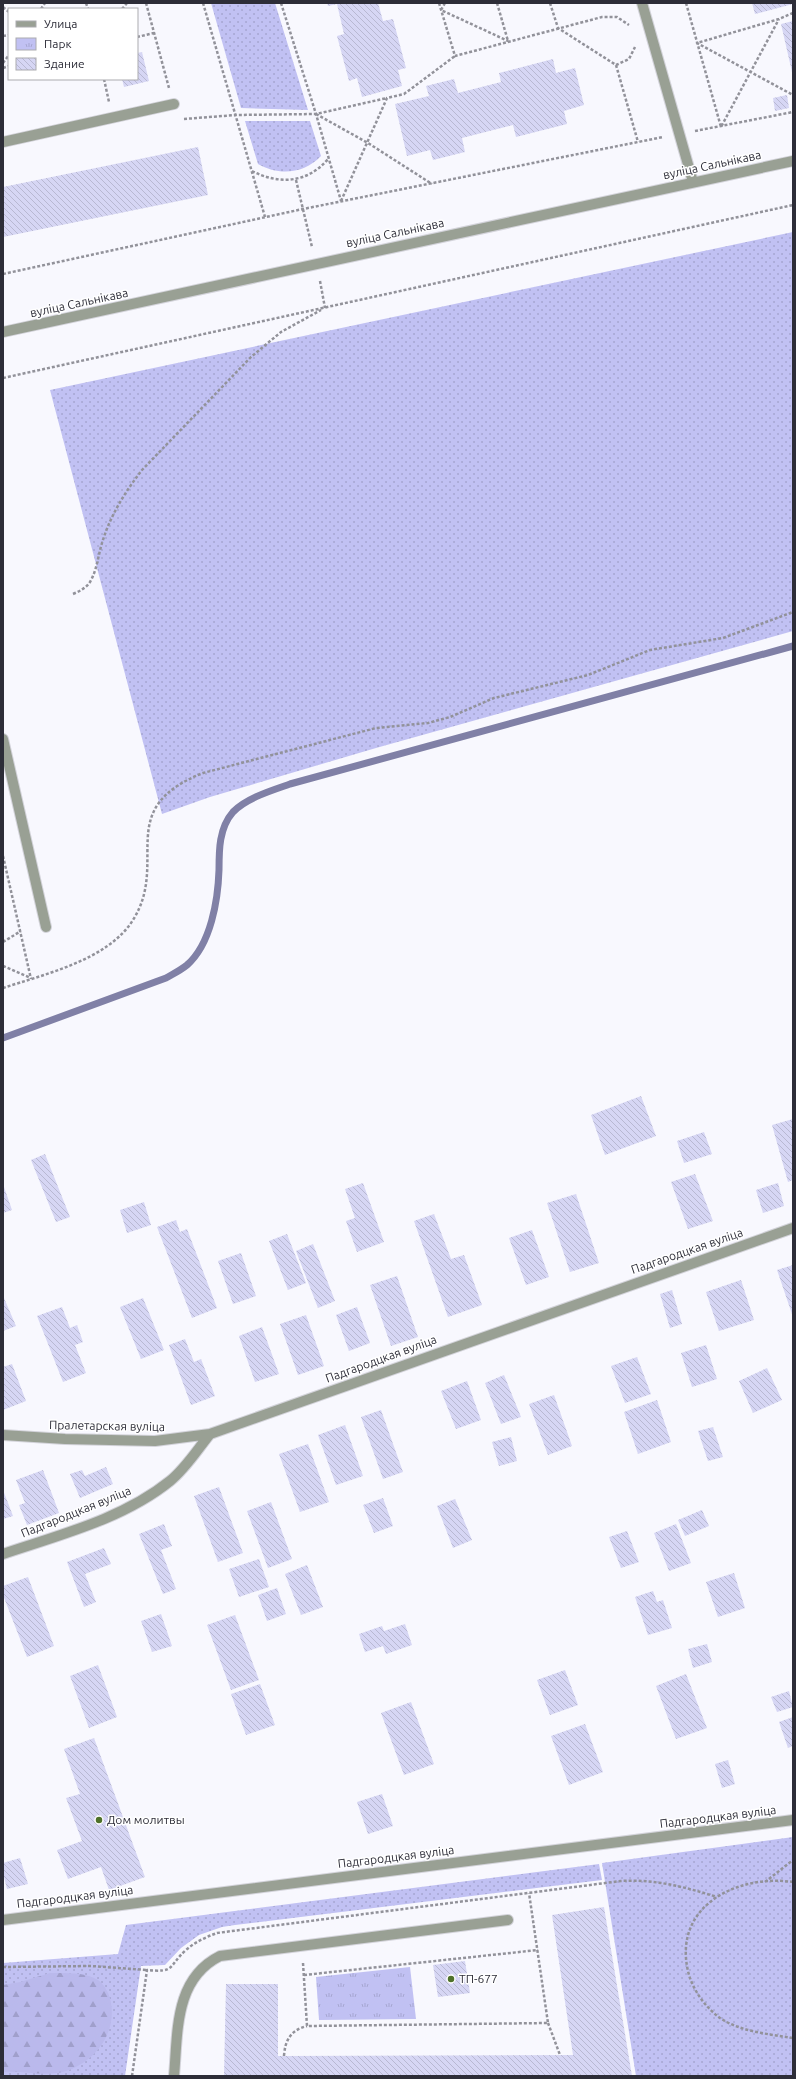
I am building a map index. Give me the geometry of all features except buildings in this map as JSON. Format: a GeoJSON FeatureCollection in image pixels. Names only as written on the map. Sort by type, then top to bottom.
{"type":"FeatureCollection","features":[{"type":"Feature","properties":{"kind":"street"},"geometry":{"type":"LineString","coordinates":[[642,3],[693,182]]}},
{"type":"Feature","properties":{"kind":"street"},"geometry":{"type":"LineString","coordinates":[[3,142],[174,104]]}},
{"type":"Feature","properties":{"kind":"street","name":"вуліца Сальнікава"},"geometry":{"type":"LineString","coordinates":[[3,332],[793,161]]}},
{"type":"Feature","properties":{"kind":"street"},"geometry":{"type":"LineString","coordinates":[[3,739],[46,927]]}},
{"type":"Feature","properties":{"kind":"street","name":"Падгародцкая вуліца"},"geometry":{"type":"LineString","coordinates":[[3,1554],[99,1520],[141,1500],[171,1480],[182,1469],[210,1434],[793,1228]]}},
{"type":"Feature","properties":{"kind":"street","name":"Пралетарская вуліца"},"geometry":{"type":"LineString","coordinates":[[3,1435],[65,1439],[155,1441],[210,1434]]}},
{"type":"Feature","properties":{"kind":"street","name":"Падгародцкая вуліца"},"geometry":{"type":"LineString","coordinates":[[3,1920],[793,1820]]}},
{"type":"Feature","properties":{"kind":"street"},"geometry":{"type":"LineString","coordinates":[[174,2076],[183,2001],[189,1985],[198,1972],[208,1962],[220,1956],[508,1920]]}},
{"type":"Feature","properties":{"kind":"path"},"geometry":{"type":"LineString","coordinates":[[146,3],[174,104]]}},
{"type":"Feature","properties":{"kind":"path"},"geometry":{"type":"LineString","coordinates":[[203,3],[265,217]]}},
{"type":"Feature","properties":{"kind":"path"},"geometry":{"type":"LineString","coordinates":[[281,3],[316,114],[341,201]]}},
{"type":"Feature","properties":{"kind":"path"},"geometry":{"type":"LineString","coordinates":[[439,3],[455,56]]}},
{"type":"Feature","properties":{"kind":"path"},"geometry":{"type":"LineString","coordinates":[[441,10],[445,3]]}},
{"type":"Feature","properties":{"kind":"path"},"geometry":{"type":"LineString","coordinates":[[497,3],[508,41]]}},
{"type":"Feature","properties":{"kind":"path"},"geometry":{"type":"LineString","coordinates":[[550,3],[558,28],[616,65],[638,142]]}},
{"type":"Feature","properties":{"kind":"path"},"geometry":{"type":"LineString","coordinates":[[686,3],[721,127]]}},
{"type":"Feature","properties":{"kind":"path"},"geometry":{"type":"LineString","coordinates":[[441,10],[508,41]]}},
{"type":"Feature","properties":{"kind":"path"},"geometry":{"type":"LineString","coordinates":[[697,43],[779,20],[793,13]]}},
{"type":"Feature","properties":{"kind":"path"},"geometry":{"type":"LineString","coordinates":[[178,119],[236,115],[316,114],[404,94],[455,56],[508,41],[609,16],[623,20],[632,28]]}},
{"type":"Feature","properties":{"kind":"path"},"geometry":{"type":"LineString","coordinates":[[721,127],[779,20]]}},
{"type":"Feature","properties":{"kind":"path"},"geometry":{"type":"LineString","coordinates":[[138,37],[154,33]]}},
{"type":"Feature","properties":{"kind":"path"},"geometry":{"type":"LineString","coordinates":[[616,65],[629,59],[635,50],[635,43]]}},
{"type":"Feature","properties":{"kind":"path"},"geometry":{"type":"LineString","coordinates":[[697,43],[793,95]]}},
{"type":"Feature","properties":{"kind":"path"},"geometry":{"type":"LineString","coordinates":[[104,80],[113,117]]}},
{"type":"Feature","properties":{"kind":"path"},"geometry":{"type":"LineString","coordinates":[[341,201],[387,98]]}},
{"type":"Feature","properties":{"kind":"path"},"geometry":{"type":"LineString","coordinates":[[3,274],[341,201],[793,112]]}},
{"type":"Feature","properties":{"kind":"path"},"geometry":{"type":"LineString","coordinates":[[316,114],[368,143],[432,184]]}},
{"type":"Feature","properties":{"kind":"path"},"geometry":{"type":"LineString","coordinates":[[251,170],[276,180],[296,180],[311,174],[329,158]]}},
{"type":"Feature","properties":{"kind":"path"},"geometry":{"type":"LineString","coordinates":[[296,180],[325,308]]}},
{"type":"Feature","properties":{"kind":"path"},"geometry":{"type":"LineString","coordinates":[[3,378],[793,206]]}},
{"type":"Feature","properties":{"kind":"path"},"geometry":{"type":"LineString","coordinates":[[73,594],[83,590],[91,580],[102,542],[113,515],[130,485],[142,470],[251,357],[282,332],[325,308]]}},
{"type":"Feature","properties":{"kind":"path"},"geometry":{"type":"LineString","coordinates":[[3,988],[31,979],[96,953],[109,944],[132,921],[145,890],[149,822],[162,798],[172,788],[186,780],[203,773],[376,728],[428,723],[450,717],[494,698],[582,677],[650,650],[723,638],[793,612]]}},
{"type":"Feature","properties":{"kind":"path"},"geometry":{"type":"LineString","coordinates":[[3,856],[31,979]]}},
{"type":"Feature","properties":{"kind":"path"},"geometry":{"type":"LineString","coordinates":[[3,942],[21,931]]}},
{"type":"Feature","properties":{"kind":"path"},"geometry":{"type":"LineString","coordinates":[[3,966],[31,979]]}},
{"type":"Feature","properties":{"kind":"path"},"geometry":{"type":"LineString","coordinates":[[765,1882],[793,1860]]}},
{"type":"Feature","properties":{"kind":"path"},"geometry":{"type":"LineString","coordinates":[[3,1967],[91,1966],[162,1971],[170,1969],[192,1945],[208,1936],[226,1930],[638,1880],[680,1886],[717,1897]]}},
{"type":"Feature","properties":{"kind":"path"},"geometry":{"type":"LineString","coordinates":[[793,1882],[765,1882],[744,1885],[717,1897],[695,1918],[689,1931],[686,1946],[686,1961],[696,1990],[706,2005],[720,2018],[735,2026],[793,2038]]}},
{"type":"Feature","properties":{"kind":"path"},"geometry":{"type":"LineString","coordinates":[[529,1893],[548,2023],[560,2055]]}},
{"type":"Feature","properties":{"kind":"path"},"geometry":{"type":"LineString","coordinates":[[302,1945],[307,2026]]}},
{"type":"Feature","properties":{"kind":"path"},"geometry":{"type":"LineString","coordinates":[[304,1975],[538,1950]]}},
{"type":"Feature","properties":{"kind":"path"},"geometry":{"type":"LineString","coordinates":[[132,2076],[147,1970]]}},
{"type":"Feature","properties":{"kind":"path"},"geometry":{"type":"LineString","coordinates":[[284,2056],[289,2036],[300,2028],[307,2026],[548,2023]]}},
{"type":"Feature","properties":{"kind":"green space"},"geometry":{"type":"Polygon","coordinates":[[[211,3],[275,3],[308,110],[241,108],[211,3]]]}},
{"type":"Feature","properties":{"kind":"green space"},"geometry":{"type":"Polygon","coordinates":[[[245,121],[310,121],[321,156],[307,167],[299,170],[283,171],[266,168],[258,164],[245,121]]]}},
{"type":"Feature","properties":{"kind":"green space"},"geometry":{"type":"Polygon","coordinates":[[[793,232],[793,631],[376,748],[210,797],[162,814],[50,390],[793,232]]]}},
{"type":"Feature","properties":{"kind":"green space"},"geometry":{"type":"Polygon","coordinates":[[[793,1837],[793,2076],[636,2076],[602,1863],[793,1837]]]}},
{"type":"Feature","properties":{"kind":"green space"},"geometry":{"type":"Polygon","coordinates":[[[599,1864],[602,1880],[235,1925],[222,1927],[199,1935],[181,1948],[165,1965],[141,1966],[125,2076],[3,2076],[3,1963],[118,1954],[126,1925],[599,1864]]]}},
{"type":"Feature","properties":{"kind":"green space"},"geometry":{"type":"Polygon","coordinates":[[[410,1967],[416,2019],[319,2020],[316,1977],[410,1967]]]}},
{"type":"Feature","properties":{"kind":"green space"},"geometry":{"type":"Polygon","coordinates":[[[50,1973],[81,1974],[93,1977],[101,1982],[107,1990],[111,2003],[111,2024],[108,2033],[103,2042],[90,2058],[72,2069],[63,2072],[46,2074],[3,2072],[3,1985],[20,1982],[50,1973]]]}},
{"type":"Feature","properties":{"kind":"waterway"},"geometry":{"type":"LineString","coordinates":[[3,1038],[166,978],[187,965],[202,946],[212,921],[217,895],[222,832],[228,818],[233,812],[238,807],[252,799],[290,784],[793,646]]}},
{"type":"Feature","properties":{"kind":"place","name":"Дом молитвы"},"geometry":{"type":"Point","coordinates":[99,1820]}},
{"type":"Feature","properties":{"kind":"place","name":"ТП-677"},"geometry":{"type":"Point","coordinates":[451,1979]}}]}
